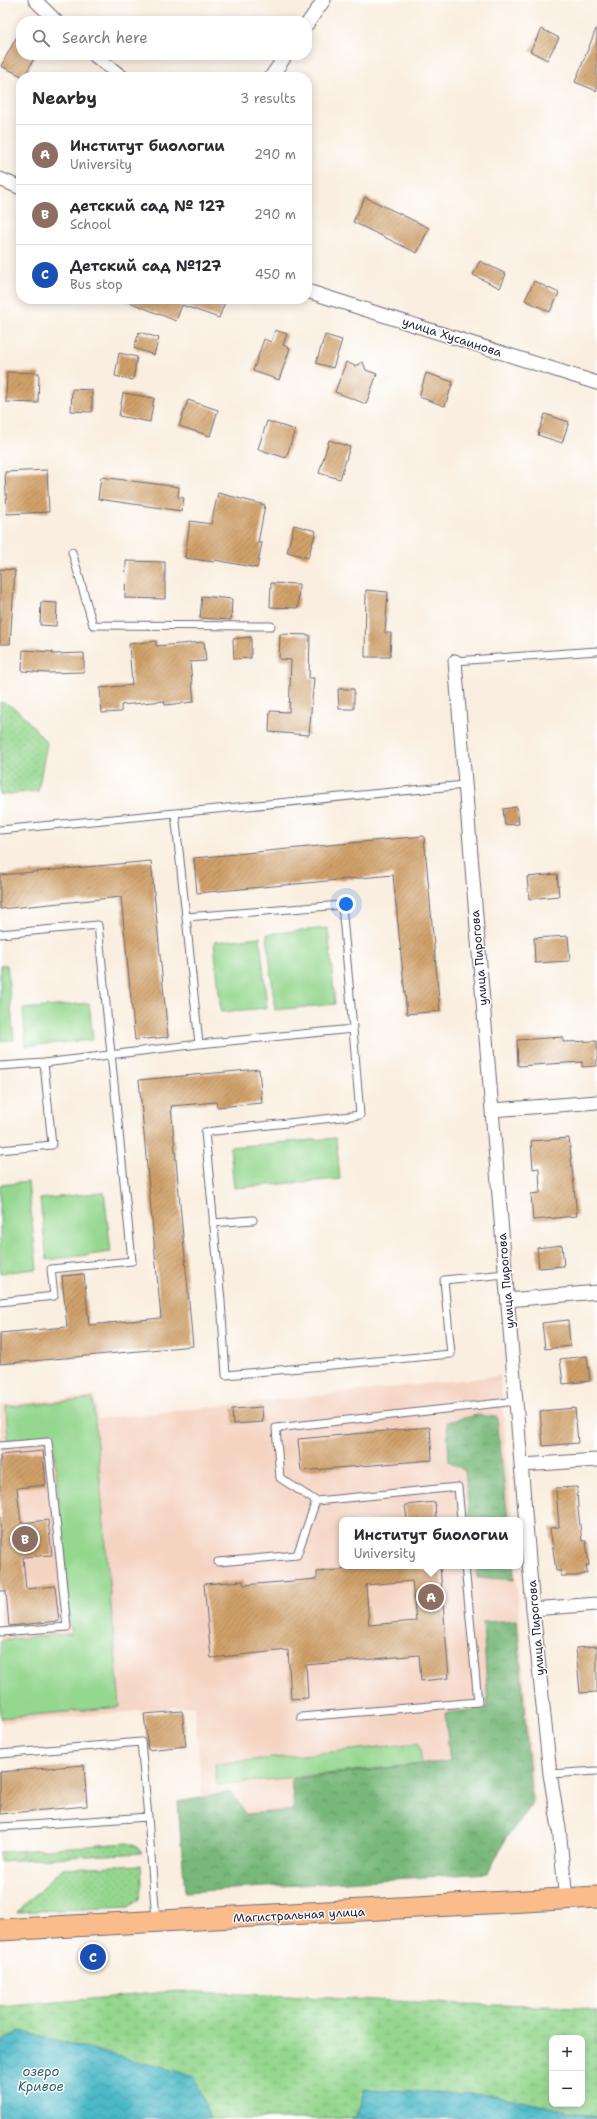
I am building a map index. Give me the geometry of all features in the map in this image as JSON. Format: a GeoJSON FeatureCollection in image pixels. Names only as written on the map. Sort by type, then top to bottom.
{"type":"FeatureCollection","features":[{"type":"Feature","properties":{"kind":"main road","name":"Магистральная улица"},"geometry":{"type":"LineString","coordinates":[[0,1930],[566,1900],[597,1897]]}},
{"type":"Feature","properties":{"kind":"street"},"geometry":{"type":"LineString","coordinates":[[35,0],[51,16]]}},
{"type":"Feature","properties":{"kind":"street"},"geometry":{"type":"LineString","coordinates":[[312,17],[324,0]]}},
{"type":"Feature","properties":{"kind":"street"},"geometry":{"type":"LineString","coordinates":[[100,60],[116,72]]}},
{"type":"Feature","properties":{"kind":"street"},"geometry":{"type":"LineString","coordinates":[[274,72],[283,60]]}},
{"type":"Feature","properties":{"kind":"street"},"geometry":{"type":"LineString","coordinates":[[0,179],[16,186]]}},
{"type":"Feature","properties":{"kind":"street","name":"улица Хусаинова"},"geometry":{"type":"LineString","coordinates":[[312,293],[597,384]]}},
{"type":"Feature","properties":{"kind":"street","name":"улица Пирогова"},"geometry":{"type":"LineString","coordinates":[[455,661],[533,1609],[550,1774],[559,1828],[566,1900]]}},
{"type":"Feature","properties":{"kind":"street"},"geometry":{"type":"LineString","coordinates":[[492,1110],[597,1102]]}},
{"type":"Feature","properties":{"kind":"street"},"geometry":{"type":"LineString","coordinates":[[508,1300],[597,1292]]}},
{"type":"Feature","properties":{"kind":"street"},"geometry":{"type":"LineString","coordinates":[[522,1465],[597,1460]]}},
{"type":"Feature","properties":{"kind":"street"},"geometry":{"type":"LineString","coordinates":[[533,1609],[597,1604]]}},
{"type":"Feature","properties":{"kind":"lane"},"geometry":{"type":"LineString","coordinates":[[72,552],[93,624],[271,626]]}},
{"type":"Feature","properties":{"kind":"lane"},"geometry":{"type":"LineString","coordinates":[[455,661],[597,651]]}},
{"type":"Feature","properties":{"kind":"lane"},"geometry":{"type":"LineString","coordinates":[[0,830],[465,785]]}},
{"type":"Feature","properties":{"kind":"lane"},"geometry":{"type":"LineString","coordinates":[[175,813],[199,1044]]}},
{"type":"Feature","properties":{"kind":"lane"},"geometry":{"type":"LineString","coordinates":[[186,918],[342,904],[353,1029],[360,1116],[205,1132],[226,1375],[451,1354],[444,1280],[505,1274]]}},
{"type":"Feature","properties":{"kind":"lane"},"geometry":{"type":"LineString","coordinates":[[0,934],[98,925],[132,1261],[52,1269],[54,1296],[0,1302]]}},
{"type":"Feature","properties":{"kind":"lane"},"geometry":{"type":"LineString","coordinates":[[0,1066],[44,1063],[199,1044],[353,1029]]}},
{"type":"Feature","properties":{"kind":"lane"},"geometry":{"type":"LineString","coordinates":[[0,1150],[52,1145],[44,1063]]}},
{"type":"Feature","properties":{"kind":"lane"},"geometry":{"type":"LineString","coordinates":[[214,1224],[254,1220]]}},
{"type":"Feature","properties":{"kind":"lane"},"geometry":{"type":"LineString","coordinates":[[461,1517],[458,1487],[316,1501],[280,1478],[276,1428],[517,1401]]}},
{"type":"Feature","properties":{"kind":"lane"},"geometry":{"type":"LineString","coordinates":[[0,1446],[48,1442],[67,1627],[0,1632]]}},
{"type":"Feature","properties":{"kind":"lane"},"geometry":{"type":"LineString","coordinates":[[218,1562],[297,1555],[316,1501]]}},
{"type":"Feature","properties":{"kind":"lane"},"geometry":{"type":"LineString","coordinates":[[301,1717],[478,1702],[465,1569]]}},
{"type":"Feature","properties":{"kind":"lane"},"geometry":{"type":"LineString","coordinates":[[0,1754],[141,1742],[156,1922]]}},
{"type":"Feature","properties":{"kind":"lane"},"geometry":{"type":"LineString","coordinates":[[550,1774],[597,1771]]}},
{"type":"Feature","properties":{"kind":"lane"},"geometry":{"type":"LineString","coordinates":[[0,1827],[148,1817]]}},
{"type":"Feature","properties":{"kind":"shaded area"},"geometry":{"type":"Polygon","coordinates":[[[500,1376],[512,1517],[339,1517],[339,1569],[515,1569],[535,1802],[206,1832],[194,1706],[0,1723],[0,1405],[95,1396],[98,1419],[500,1376]]]}},
{"type":"Feature","properties":{"kind":"green space"},"geometry":{"type":"Polygon","coordinates":[[[0,702],[7,704],[20,713],[47,743],[38,791],[0,795],[0,702]]]}},
{"type":"Feature","properties":{"kind":"green space"},"geometry":{"type":"Polygon","coordinates":[[[328,928],[335,1004],[275,1010],[267,934],[328,928]]]}},
{"type":"Feature","properties":{"kind":"green space"},"geometry":{"type":"Polygon","coordinates":[[[260,937],[267,1008],[221,1012],[214,942],[260,937]]]}},
{"type":"Feature","properties":{"kind":"green space"},"geometry":{"type":"Polygon","coordinates":[[[0,965],[7,965],[14,1040],[0,1041],[0,965]]]}},
{"type":"Feature","properties":{"kind":"green space"},"geometry":{"type":"Polygon","coordinates":[[[89,1003],[93,1040],[26,1046],[23,1009],[89,1003]]]}},
{"type":"Feature","properties":{"kind":"green space"},"geometry":{"type":"Polygon","coordinates":[[[336,1138],[340,1179],[234,1188],[230,1147],[336,1138]]]}},
{"type":"Feature","properties":{"kind":"green space"},"geometry":{"type":"Polygon","coordinates":[[[28,1182],[37,1269],[0,1273],[0,1185],[28,1182]]]}},
{"type":"Feature","properties":{"kind":"green space"},"geometry":{"type":"Polygon","coordinates":[[[104,1192],[111,1252],[47,1260],[40,1199],[104,1192]]]}},
{"type":"Feature","properties":{"kind":"green space"},"geometry":{"type":"Polygon","coordinates":[[[93,1399],[120,1707],[0,1718],[0,1640],[71,1634],[53,1436],[8,1440],[6,1407],[93,1399]]]}},
{"type":"Feature","properties":{"kind":"green space"},"geometry":{"type":"Polygon","coordinates":[[[477,1415],[497,1417],[508,1517],[470,1517],[465,1471],[449,1461],[447,1422],[477,1415]]]}},
{"type":"Feature","properties":{"kind":"green space"},"geometry":{"type":"Polygon","coordinates":[[[476,1569],[513,1569],[514,1580],[477,1577],[476,1569]]]}},
{"type":"Feature","properties":{"kind":"green space"},"geometry":{"type":"Polygon","coordinates":[[[517,1620],[532,1805],[506,1838],[488,1873],[185,1892],[178,1802],[232,1792],[245,1814],[294,1810],[291,1779],[450,1761],[445,1713],[488,1708],[483,1622],[517,1620]]]}},
{"type":"Feature","properties":{"kind":"green space"},"geometry":{"type":"Polygon","coordinates":[[[419,1743],[422,1764],[217,1785],[215,1764],[419,1743]]]}},
{"type":"Feature","properties":{"kind":"green space"},"geometry":{"type":"Polygon","coordinates":[[[128,1843],[136,1846],[142,1853],[0,1861],[0,1852],[128,1843]]]}},
{"type":"Feature","properties":{"kind":"green space"},"geometry":{"type":"Polygon","coordinates":[[[141,1865],[142,1883],[139,1899],[129,1907],[17,1912],[63,1868],[141,1865]]]}},
{"type":"Feature","properties":{"kind":"green space"},"geometry":{"type":"Polygon","coordinates":[[[179,1991],[459,2004],[577,2007],[597,2011],[597,2117],[356,2116],[351,2119],[210,2119],[194,2076],[20,2031],[0,2041],[0,2007],[179,1991]]]}},
{"type":"Feature","properties":{"kind":"water","name":"озеро Кривое"},"geometry":{"type":"Polygon","coordinates":[[[20,2031],[195,2076],[210,2119],[0,2119],[0,2041],[20,2031]]]}},
{"type":"Feature","properties":{"kind":"water"},"geometry":{"type":"Polygon","coordinates":[[[366,2089],[493,2095],[597,2117],[597,2119],[351,2119],[356,2116],[366,2089]]]}},
{"type":"Feature","properties":{"kind":"building"},"geometry":{"type":"Polygon","coordinates":[[[542,29],[559,38],[547,60],[530,51],[542,29]]]}},
{"type":"Feature","properties":{"kind":"building"},"geometry":{"type":"Polygon","coordinates":[[[597,29],[597,91],[575,82],[597,29]]]}},
{"type":"Feature","properties":{"kind":"building"},"geometry":{"type":"Polygon","coordinates":[[[16,38],[16,60],[33,60],[27,72],[16,73],[1,66],[16,38]]]}},
{"type":"Feature","properties":{"kind":"building"},"geometry":{"type":"Polygon","coordinates":[[[365,197],[429,228],[417,253],[353,222],[365,197]]]}},
{"type":"Feature","properties":{"kind":"building"},"geometry":{"type":"Polygon","coordinates":[[[480,261],[506,274],[500,288],[473,275],[480,261]]]}},
{"type":"Feature","properties":{"kind":"building"},"geometry":{"type":"Polygon","coordinates":[[[534,281],[559,293],[550,312],[525,300],[534,281]]]}},
{"type":"Feature","properties":{"kind":"building"},"geometry":{"type":"Polygon","coordinates":[[[134,304],[224,304],[219,318],[182,305],[176,321],[134,304]]]}},
{"type":"Feature","properties":{"kind":"building"},"geometry":{"type":"Polygon","coordinates":[[[275,330],[287,334],[283,345],[290,348],[279,380],[253,371],[264,339],[271,342],[275,330]]]}},
{"type":"Feature","properties":{"kind":"building"},"geometry":{"type":"Polygon","coordinates":[[[139,332],[159,338],[154,355],[134,348],[139,332]]]}},
{"type":"Feature","properties":{"kind":"building"},"geometry":{"type":"Polygon","coordinates":[[[325,335],[342,340],[333,368],[316,363],[325,335]]]}},
{"type":"Feature","properties":{"kind":"building"},"geometry":{"type":"Polygon","coordinates":[[[119,353],[137,357],[133,380],[115,376],[119,353]]]}},
{"type":"Feature","properties":{"kind":"building"},"geometry":{"type":"Polygon","coordinates":[[[346,362],[355,366],[363,362],[366,370],[377,374],[366,404],[335,392],[346,362]]]}},
{"type":"Feature","properties":{"kind":"building"},"geometry":{"type":"Polygon","coordinates":[[[7,372],[39,373],[38,403],[6,402],[7,372]]]}},
{"type":"Feature","properties":{"kind":"building"},"geometry":{"type":"Polygon","coordinates":[[[426,373],[453,382],[445,406],[419,397],[426,373]]]}},
{"type":"Feature","properties":{"kind":"building"},"geometry":{"type":"Polygon","coordinates":[[[72,389],[92,390],[92,412],[71,411],[72,389]]]}},
{"type":"Feature","properties":{"kind":"building"},"geometry":{"type":"Polygon","coordinates":[[[123,393],[154,398],[150,422],[119,416],[123,393]]]}},
{"type":"Feature","properties":{"kind":"building"},"geometry":{"type":"Polygon","coordinates":[[[188,400],[218,410],[210,436],[179,426],[188,400]]]}},
{"type":"Feature","properties":{"kind":"building"},"geometry":{"type":"Polygon","coordinates":[[[545,414],[569,422],[562,443],[538,435],[545,414]]]}},
{"type":"Feature","properties":{"kind":"building"},"geometry":{"type":"Polygon","coordinates":[[[267,421],[295,430],[286,458],[258,449],[267,421]]]}},
{"type":"Feature","properties":{"kind":"building"},"geometry":{"type":"Polygon","coordinates":[[[329,440],[350,447],[340,479],[319,473],[329,440]]]}},
{"type":"Feature","properties":{"kind":"building"},"geometry":{"type":"Polygon","coordinates":[[[47,470],[49,512],[7,514],[5,472],[47,470]]]}},
{"type":"Feature","properties":{"kind":"building"},"geometry":{"type":"Polygon","coordinates":[[[101,477],[179,487],[178,497],[184,498],[182,511],[98,499],[101,477]]]}},
{"type":"Feature","properties":{"kind":"building"},"geometry":{"type":"Polygon","coordinates":[[[218,493],[265,505],[258,543],[262,543],[257,568],[215,560],[214,562],[185,558],[190,521],[211,524],[218,493]]]}},
{"type":"Feature","properties":{"kind":"building"},"geometry":{"type":"Polygon","coordinates":[[[294,525],[316,531],[308,558],[287,552],[294,525]]]}},
{"type":"Feature","properties":{"kind":"building"},"geometry":{"type":"Polygon","coordinates":[[[126,561],[165,562],[165,599],[125,598],[126,561]]]}},
{"type":"Feature","properties":{"kind":"building"},"geometry":{"type":"Polygon","coordinates":[[[0,569],[15,570],[10,644],[0,644],[0,569]]]}},
{"type":"Feature","properties":{"kind":"building"},"geometry":{"type":"Polygon","coordinates":[[[271,583],[299,584],[298,608],[270,607],[271,583]]]}},
{"type":"Feature","properties":{"kind":"building"},"geometry":{"type":"Polygon","coordinates":[[[366,590],[388,592],[385,633],[391,633],[390,657],[365,657],[366,590]]]}},
{"type":"Feature","properties":{"kind":"building"},"geometry":{"type":"Polygon","coordinates":[[[202,596],[232,599],[231,620],[200,618],[202,596]]]}},
{"type":"Feature","properties":{"kind":"building"},"geometry":{"type":"Polygon","coordinates":[[[41,602],[57,603],[56,626],[40,625],[41,602]]]}},
{"type":"Feature","properties":{"kind":"building"},"geometry":{"type":"Polygon","coordinates":[[[280,634],[310,635],[309,678],[314,678],[309,735],[269,732],[270,711],[289,712],[291,660],[279,659],[280,634]]]}},
{"type":"Feature","properties":{"kind":"building"},"geometry":{"type":"Polygon","coordinates":[[[251,637],[251,658],[234,659],[233,639],[251,637]]]}},
{"type":"Feature","properties":{"kind":"building"},"geometry":{"type":"Polygon","coordinates":[[[156,641],[156,646],[204,642],[206,661],[190,662],[194,702],[165,705],[164,701],[121,705],[121,712],[102,713],[100,688],[132,685],[129,644],[156,641]]]}},
{"type":"Feature","properties":{"kind":"building"},"geometry":{"type":"Polygon","coordinates":[[[23,650],[53,652],[52,654],[84,653],[84,672],[48,673],[22,671],[23,650]]]}},
{"type":"Feature","properties":{"kind":"building"},"geometry":{"type":"Polygon","coordinates":[[[338,689],[354,689],[354,709],[339,709],[338,689]]]}},
{"type":"Feature","properties":{"kind":"building"},"geometry":{"type":"Polygon","coordinates":[[[517,807],[519,824],[505,825],[503,809],[517,807]]]}},
{"type":"Feature","properties":{"kind":"building"},"geometry":{"type":"Polygon","coordinates":[[[424,836],[440,1011],[407,1014],[393,875],[197,893],[194,858],[424,836]]]}},
{"type":"Feature","properties":{"kind":"building"},"geometry":{"type":"Polygon","coordinates":[[[151,861],[168,1037],[135,1040],[121,897],[0,909],[0,875],[151,861]]]}},
{"type":"Feature","properties":{"kind":"building"},"geometry":{"type":"Polygon","coordinates":[[[557,874],[559,896],[529,899],[527,877],[557,874]]]}},
{"type":"Feature","properties":{"kind":"building"},"geometry":{"type":"Polygon","coordinates":[[[568,936],[570,961],[535,963],[534,938],[568,936]]]}},
{"type":"Feature","properties":{"kind":"building"},"geometry":{"type":"Polygon","coordinates":[[[563,1037],[563,1042],[597,1041],[597,1066],[582,1067],[582,1062],[518,1066],[517,1040],[563,1037]]]}},
{"type":"Feature","properties":{"kind":"building"},"geometry":{"type":"Polygon","coordinates":[[[259,1069],[262,1103],[217,1107],[216,1102],[171,1106],[193,1346],[0,1364],[0,1333],[67,1327],[62,1276],[84,1274],[89,1325],[161,1318],[139,1080],[259,1069]]]}},
{"type":"Feature","properties":{"kind":"building"},"geometry":{"type":"Polygon","coordinates":[[[569,1138],[577,1216],[533,1220],[531,1194],[540,1193],[539,1168],[533,1169],[531,1141],[569,1138]]]}},
{"type":"Feature","properties":{"kind":"building"},"geometry":{"type":"Polygon","coordinates":[[[562,1245],[564,1266],[539,1268],[537,1248],[562,1245]]]}},
{"type":"Feature","properties":{"kind":"building"},"geometry":{"type":"Polygon","coordinates":[[[568,1320],[570,1346],[545,1349],[542,1323],[568,1320]]]}},
{"type":"Feature","properties":{"kind":"building"},"geometry":{"type":"Polygon","coordinates":[[[587,1356],[590,1381],[563,1384],[560,1359],[587,1356]]]}},
{"type":"Feature","properties":{"kind":"building"},"geometry":{"type":"Polygon","coordinates":[[[262,1407],[263,1422],[233,1424],[232,1409],[262,1407]]]}},
{"type":"Feature","properties":{"kind":"building"},"geometry":{"type":"Polygon","coordinates":[[[575,1408],[578,1443],[543,1446],[540,1411],[575,1408]]]}},
{"type":"Feature","properties":{"kind":"building"},"geometry":{"type":"Polygon","coordinates":[[[430,1427],[432,1460],[301,1471],[298,1439],[430,1427]]]}},
{"type":"Feature","properties":{"kind":"building"},"geometry":{"type":"Polygon","coordinates":[[[43,1451],[46,1485],[17,1488],[21,1523],[48,1520],[52,1555],[23,1557],[26,1589],[55,1586],[59,1621],[9,1626],[6,1591],[0,1591],[0,1455],[43,1451]]]}},
{"type":"Feature","properties":{"kind":"building"},"geometry":{"type":"Polygon","coordinates":[[[577,1487],[582,1541],[586,1541],[589,1565],[586,1566],[587,1573],[577,1576],[561,1576],[561,1571],[556,1571],[550,1528],[559,1527],[556,1488],[577,1487]]]}},
{"type":"Feature","properties":{"kind":"building"},"geometry":{"type":"Polygon","coordinates":[[[435,1502],[436,1517],[407,1517],[405,1505],[435,1502]]]}},
{"type":"Feature","properties":{"kind":"building"},"geometry":{"type":"Polygon","coordinates":[[[350,1569],[440,1569],[449,1678],[421,1681],[419,1655],[306,1665],[308,1698],[291,1699],[288,1650],[211,1658],[204,1584],[243,1581],[244,1585],[317,1579],[317,1572],[350,1569]],[[412,1581],[366,1585],[369,1625],[416,1621],[412,1581]]]}},
{"type":"Feature","properties":{"kind":"building"},"geometry":{"type":"Polygon","coordinates":[[[597,1646],[597,1692],[580,1693],[576,1648],[597,1646]]]}},
{"type":"Feature","properties":{"kind":"building"},"geometry":{"type":"Polygon","coordinates":[[[182,1711],[186,1746],[148,1750],[144,1714],[182,1711]]]}},
{"type":"Feature","properties":{"kind":"building"},"geometry":{"type":"Polygon","coordinates":[[[84,1765],[87,1806],[0,1814],[0,1772],[84,1765]]]}},
{"type":"Feature","properties":{"kind":"place","name":"детский сад № 127"},"geometry":{"type":"Point","coordinates":[25,1539]}},
{"type":"Feature","properties":{"kind":"place","name":"Институт биологии"},"geometry":{"type":"Point","coordinates":[431,1597]}},
{"type":"Feature","properties":{"kind":"place","name":"Детский сад №127"},"geometry":{"type":"Point","coordinates":[93,1957]}}]}
